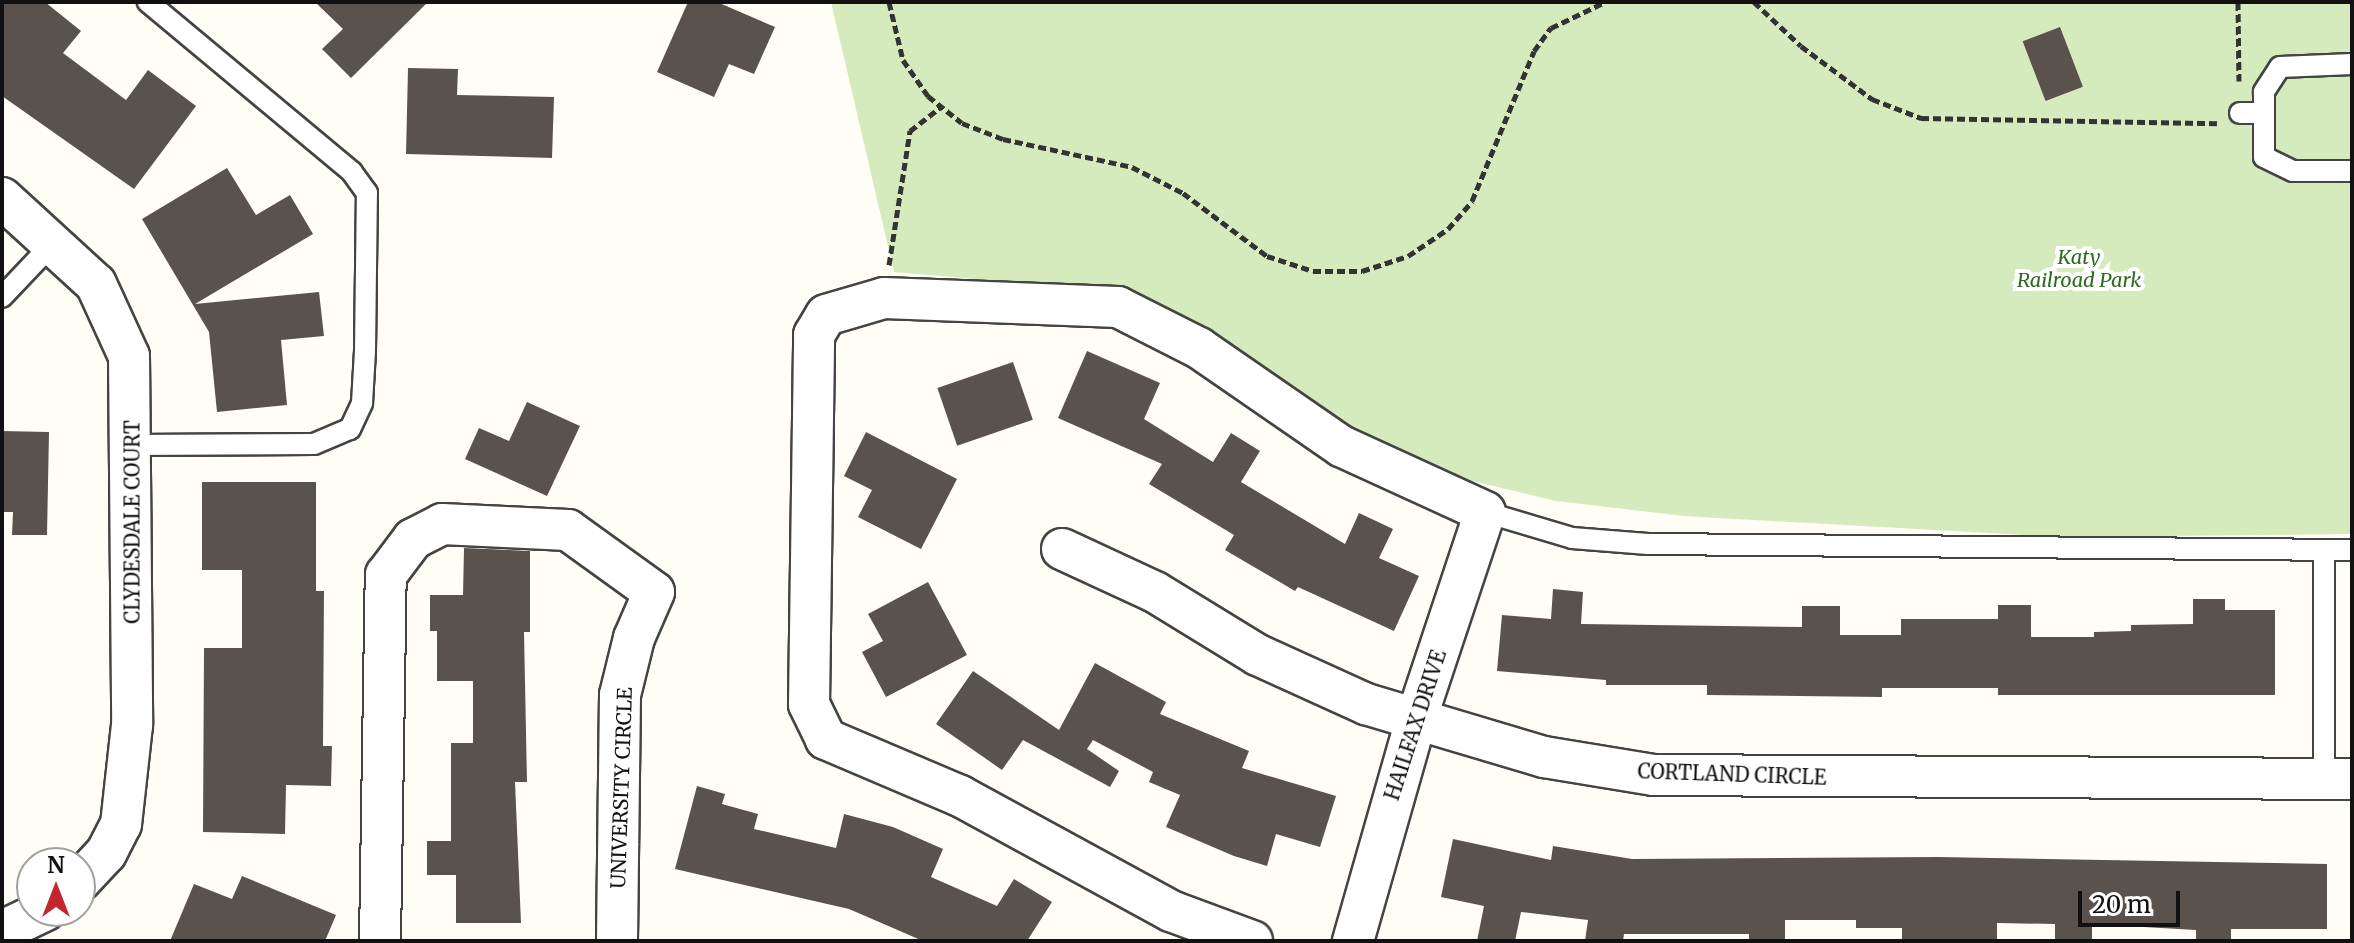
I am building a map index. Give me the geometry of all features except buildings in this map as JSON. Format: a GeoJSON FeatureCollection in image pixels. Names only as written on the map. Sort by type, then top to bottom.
{"type":"FeatureCollection","features":[{"type":"Feature","properties":{"kind":"street","name":"CLYDESDALE COURT"},"geometry":{"type":"LineString","coordinates":[[2,198],[55,241],[96,284],[129,356],[132,725],[121,824],[106,853],[96,864]]}},
{"type":"Feature","properties":{"kind":"street"},"geometry":{"type":"LineString","coordinates":[[1252,941],[1171,911],[960,796],[826,739],[809,704],[814,335],[826,315],[884,298],[1118,307],[1199,348],[1341,446],[1485,512]]}},
{"type":"Feature","properties":{"kind":"street","name":"HAILFAX DRIVE"},"geometry":{"type":"LineString","coordinates":[[1353,941],[1416,720],[1485,512]]}},
{"type":"Feature","properties":{"kind":"street","name":"UNIVERSITY CIRCLE"},"geometry":{"type":"LineString","coordinates":[[380,941],[386,575],[413,539],[442,524],[568,530],[654,592],[634,638],[620,695],[617,941]]}},
{"type":"Feature","properties":{"kind":"street","name":"CORTLAND CIRCLE"},"geometry":{"type":"LineString","coordinates":[[1062,549],[1155,592],[1258,655],[1366,704],[1544,757],[1654,775],[2338,779]]}},
{"type":"Feature","properties":{"kind":"lane"},"geometry":{"type":"LineString","coordinates":[[132,445],[314,444],[350,429],[362,403],[365,351],[367,193],[352,172],[148,2]]}},
{"type":"Feature","properties":{"kind":"lane"},"geometry":{"type":"LineString","coordinates":[[2352,64],[2280,67],[2264,92],[2264,157],[2293,171],[2352,171]]}},
{"type":"Feature","properties":{"kind":"lane"},"geometry":{"type":"LineString","coordinates":[[2240,113],[2264,113]]}},
{"type":"Feature","properties":{"kind":"lane"},"geometry":{"type":"LineString","coordinates":[[2,297],[55,241]]}},
{"type":"Feature","properties":{"kind":"lane"},"geometry":{"type":"LineString","coordinates":[[1485,512],[1572,538],[1648,544],[2324,553],[2352,550]]}},
{"type":"Feature","properties":{"kind":"lane"},"geometry":{"type":"LineString","coordinates":[[2324,553],[2338,779]]}},
{"type":"Feature","properties":{"kind":"path"},"geometry":{"type":"LineString","coordinates":[[889,2],[903,60],[941,107],[962,123],[1003,139],[1132,167],[1183,193],[1267,256],[1313,271],[1362,271],[1408,256],[1448,229],[1472,201],[1534,51],[1551,28],[1605,2]]}},
{"type":"Feature","properties":{"kind":"path"},"geometry":{"type":"LineString","coordinates":[[1754,2],[1801,46],[1872,99],[1921,118],[2240,123],[2238,2]]}},
{"type":"Feature","properties":{"kind":"path"},"geometry":{"type":"LineString","coordinates":[[884,298],[910,131],[941,107]]}},
{"type":"Feature","properties":{"kind":"green space","name":"Katy Railroad Park"},"geometry":{"type":"Polygon","coordinates":[[[831,2],[2352,2],[2352,534],[2059,537],[1684,516],[1556,501],[1439,473],[1342,435],[1103,290],[894,272],[831,2]]]}}]}
